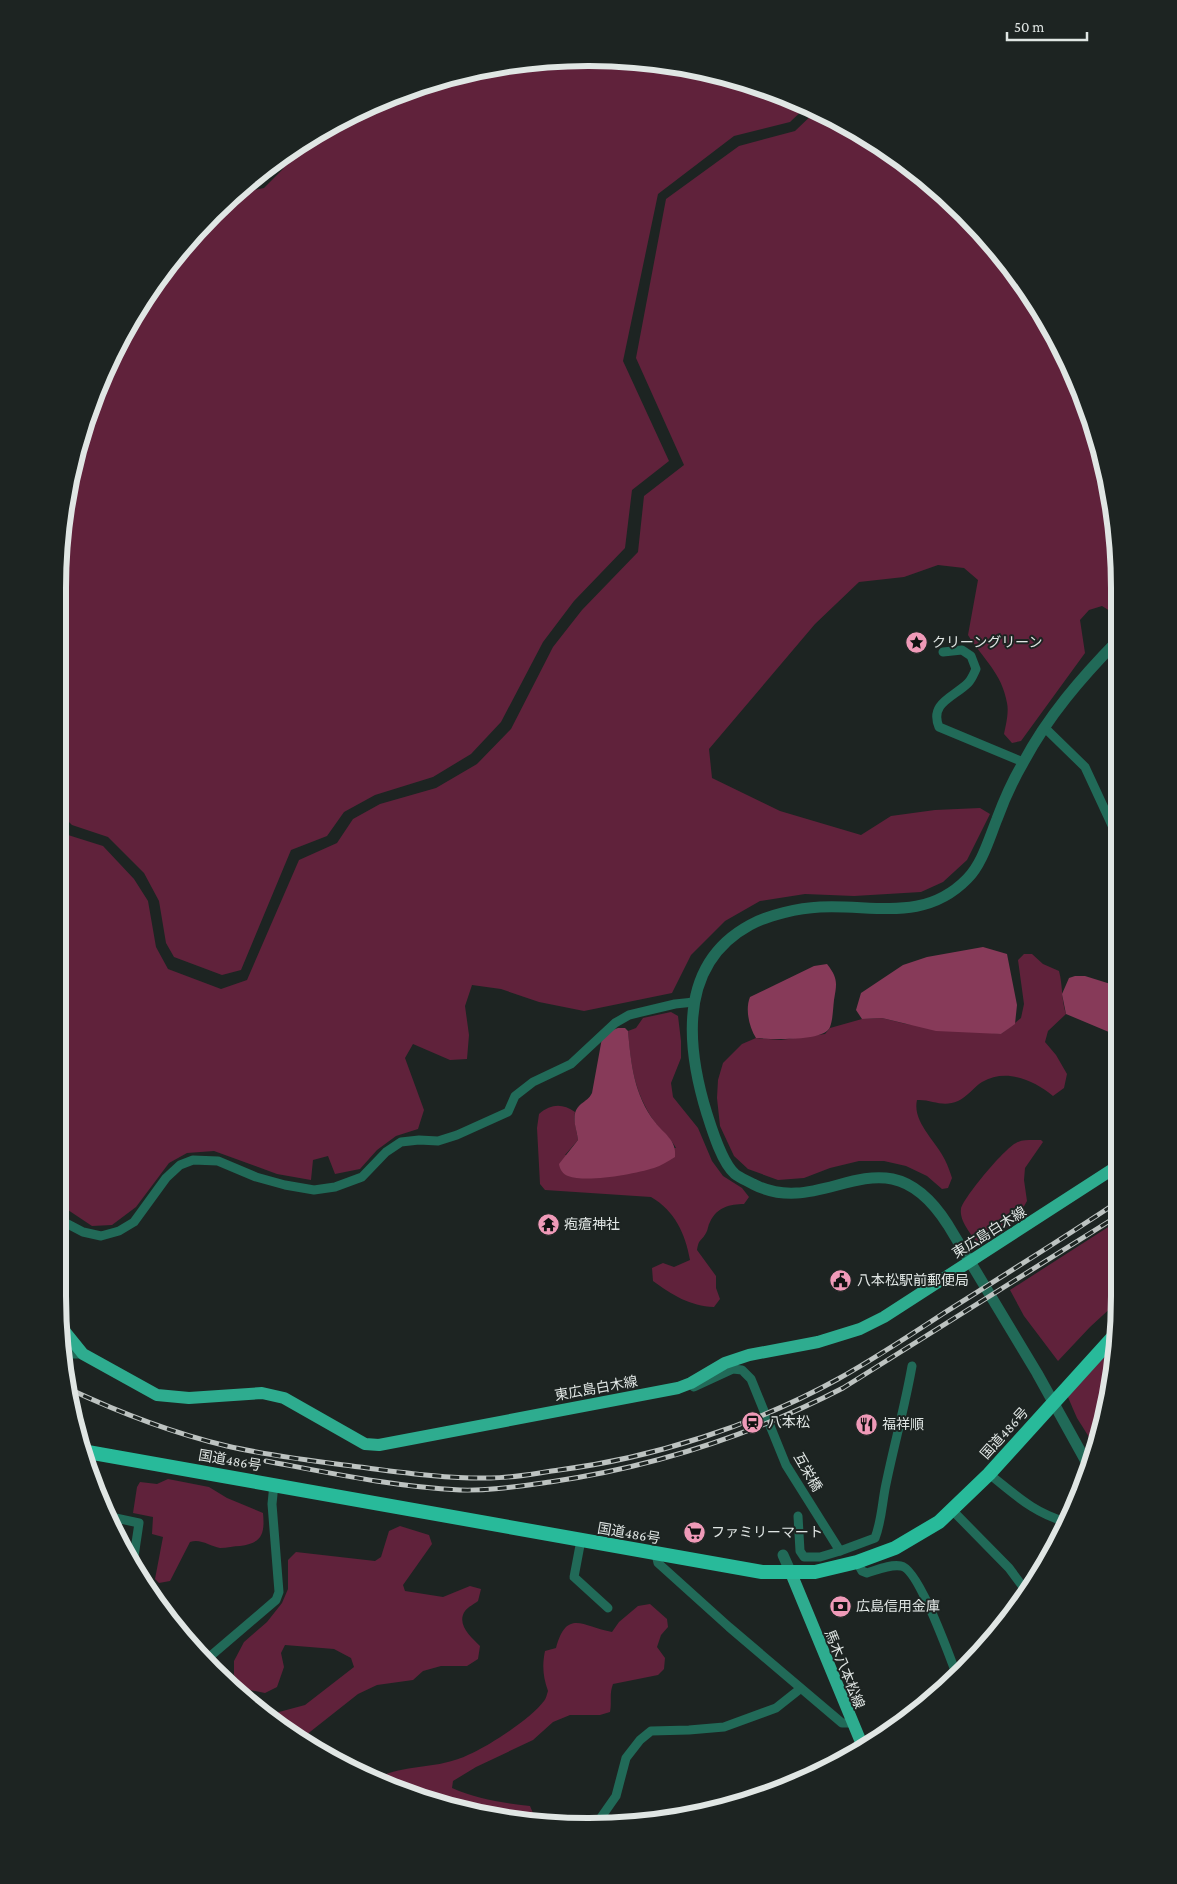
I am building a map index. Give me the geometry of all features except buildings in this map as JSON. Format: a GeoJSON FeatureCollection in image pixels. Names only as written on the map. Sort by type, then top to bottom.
{"type":"FeatureCollection","features":[{"type":"Feature","properties":{"kind":"highway","name":"国道486号"},"geometry":{"type":"LineString","coordinates":[[91,1452],[762,1572],[815,1572],[857,1562],[895,1548],[939,1522],[989,1474],[1109,1342]]}},
{"type":"Feature","properties":{"kind":"main road","name":"東広島白木線"},"geometry":{"type":"LineString","coordinates":[[68,1335],[83,1354],[158,1395],[189,1398],[262,1393],[284,1398],[365,1444],[379,1445],[678,1388],[694,1384],[725,1363],[749,1355],[818,1342],[860,1329],[876,1321],[1035,1221],[1111,1170]]}},
{"type":"Feature","properties":{"kind":"main road","name":"馬木八本松線"},"geometry":{"type":"LineString","coordinates":[[791,1573],[851,1723],[860,1742]]}},
{"type":"Feature","properties":{"kind":"street"},"geometry":{"type":"LineString","coordinates":[[1084,1459],[1013,1333],[948,1225],[937,1208],[918,1189],[881,1177],[856,1179],[809,1192],[783,1194],[761,1188],[734,1174],[716,1142],[698,1080],[691,1030],[694,1002],[700,978],[713,954],[731,936],[752,923],[778,914],[819,907],[879,910],[911,908],[933,902],[968,879],[979,862],[1001,808],[1023,762],[1065,697],[1111,648]]}},
{"type":"Feature","properties":{"kind":"street"},"geometry":{"type":"LineString","coordinates":[[943,652],[962,650],[971,656],[976,669],[970,681],[938,707],[935,718],[939,727],[1023,762]]}},
{"type":"Feature","properties":{"kind":"street"},"geometry":{"type":"LineString","coordinates":[[1045,728],[1085,767],[1111,823]]}},
{"type":"Feature","properties":{"kind":"street"},"geometry":{"type":"LineString","coordinates":[[66,1223],[83,1232],[101,1236],[119,1231],[134,1222],[180,1165],[193,1160],[218,1161],[256,1178],[285,1185],[314,1190],[335,1187],[362,1177],[386,1152],[401,1142],[419,1140],[438,1141],[457,1135],[508,1112],[516,1096],[533,1082],[571,1064],[615,1023],[629,1015],[675,1004],[694,1002]]}},
{"type":"Feature","properties":{"kind":"street"},"geometry":{"type":"LineString","coordinates":[[70,1354],[83,1354]]}},
{"type":"Feature","properties":{"kind":"street"},"geometry":{"type":"LineString","coordinates":[[798,1516],[800,1551],[804,1557],[820,1557],[875,1538],[880,1526],[885,1488],[912,1366]]}},
{"type":"Feature","properties":{"kind":"street","name":"互栄橋"},"geometry":{"type":"LineString","coordinates":[[694,1384],[733,1370],[742,1370],[751,1379],[786,1464],[839,1549]]}},
{"type":"Feature","properties":{"kind":"street"},"geometry":{"type":"LineString","coordinates":[[989,1474],[1032,1508],[1060,1520]]}},
{"type":"Feature","properties":{"kind":"street"},"geometry":{"type":"LineString","coordinates":[[211,1656],[276,1600],[279,1592],[272,1504],[274,1484]]}},
{"type":"Feature","properties":{"kind":"street"},"geometry":{"type":"LineString","coordinates":[[952,1510],[1009,1568],[1023,1586]]}},
{"type":"Feature","properties":{"kind":"street"},"geometry":{"type":"LineString","coordinates":[[116,1518],[139,1523],[134,1554]]}},
{"type":"Feature","properties":{"kind":"street"},"geometry":{"type":"LineString","coordinates":[[580,1540],[574,1577],[608,1608]]}},
{"type":"Feature","properties":{"kind":"street"},"geometry":{"type":"LineString","coordinates":[[656,1554],[658,1563],[729,1627],[842,1723],[851,1723]]}},
{"type":"Feature","properties":{"kind":"street"},"geometry":{"type":"LineString","coordinates":[[783,1555],[791,1573]]}},
{"type":"Feature","properties":{"kind":"street"},"geometry":{"type":"LineString","coordinates":[[857,1562],[862,1571],[867,1573],[883,1568],[901,1566],[907,1568],[919,1584],[954,1668]]}},
{"type":"Feature","properties":{"kind":"street"},"geometry":{"type":"LineString","coordinates":[[600,1818],[616,1796],[626,1758],[640,1740],[651,1732],[724,1727],[776,1708],[800,1688]]}},
{"type":"Feature","properties":{"kind":"shaded area"},"geometry":{"type":"Polygon","coordinates":[[[554,67],[623,67],[690,76],[756,94],[801,112],[790,122],[734,136],[658,194],[623,361],[669,461],[632,490],[625,548],[574,601],[543,642],[501,722],[471,754],[433,777],[375,795],[344,812],[327,836],[291,850],[241,970],[222,975],[174,957],[166,943],[159,901],[144,873],[108,837],[72,825],[66,819],[67,554],[76,487],[84,453],[106,389],[136,327],[174,271],[219,219],[251,191],[264,188],[283,169],[285,164],[327,136],[389,106],[453,84],[487,76],[554,67]]]}},
{"type":"Feature","properties":{"kind":"shaded area"},"geometry":{"type":"Polygon","coordinates":[[[811,116],[850,136],[879,154],[933,196],[958,219],[981,244],[1023,298],[1041,327],[1071,389],[1093,453],[1101,487],[1110,554],[1111,612],[1102,606],[1089,610],[1080,620],[1085,653],[1021,741],[1012,743],[1004,734],[1008,707],[1005,692],[991,667],[968,635],[978,580],[964,568],[938,565],[904,577],[859,582],[815,624],[709,749],[712,778],[780,811],[861,835],[891,816],[935,810],[980,808],[990,814],[967,860],[943,882],[921,892],[854,896],[805,894],[760,901],[725,921],[691,955],[672,993],[584,1011],[539,1002],[501,989],[472,985],[465,1006],[469,1035],[467,1059],[450,1060],[413,1044],[405,1058],[424,1110],[418,1129],[396,1136],[377,1150],[360,1169],[335,1174],[328,1156],[313,1160],[311,1180],[277,1174],[214,1151],[187,1153],[169,1163],[136,1207],[112,1225],[92,1226],[66,1209],[66,834],[103,846],[134,879],[148,901],[156,947],[168,969],[221,989],[247,980],[299,860],[337,843],[353,819],[380,804],[436,788],[477,764],[511,729],[553,647],[582,610],[638,552],[644,496],[684,465],[636,358],[666,199],[739,146],[795,131],[811,116]]]}},
{"type":"Feature","properties":{"kind":"shaded area"},"geometry":{"type":"Polygon","coordinates":[[[983,947],[1007,954],[1017,1005],[1015,1024],[1001,1034],[936,1031],[882,1018],[862,1019],[856,1010],[861,993],[903,965],[927,957],[983,947]]]}},
{"type":"Feature","properties":{"kind":"shaded area"},"geometry":{"type":"Polygon","coordinates":[[[1024,954],[1032,954],[1043,964],[1059,971],[1066,1014],[1048,1031],[1045,1042],[1056,1055],[1067,1074],[1064,1088],[1053,1096],[1029,1081],[1010,1076],[1001,1076],[982,1082],[964,1097],[952,1103],[917,1100],[916,1108],[921,1124],[941,1153],[950,1171],[952,1178],[948,1188],[942,1189],[927,1176],[906,1166],[884,1161],[859,1161],[830,1168],[804,1178],[778,1180],[748,1169],[734,1156],[720,1126],[717,1098],[718,1080],[723,1063],[742,1044],[756,1038],[781,1040],[825,1034],[830,1028],[862,1019],[882,1018],[906,1024],[1001,1034],[1021,1018],[1024,1004],[1018,960],[1024,954]]]}},
{"type":"Feature","properties":{"kind":"shaded area"},"geometry":{"type":"Polygon","coordinates":[[[827,964],[835,977],[836,985],[832,1021],[826,1032],[808,1037],[756,1038],[748,1018],[750,997],[814,966],[827,964]]]}},
{"type":"Feature","properties":{"kind":"shaded area"},"geometry":{"type":"Polygon","coordinates":[[[1085,976],[1111,984],[1111,1033],[1066,1014],[1062,994],[1069,978],[1085,976]]]}},
{"type":"Feature","properties":{"kind":"shaded area"},"geometry":{"type":"Polygon","coordinates":[[[671,1012],[678,1016],[681,1041],[681,1058],[671,1083],[673,1097],[698,1128],[712,1161],[723,1176],[742,1188],[749,1197],[744,1204],[724,1207],[716,1213],[709,1223],[697,1250],[716,1276],[716,1288],[720,1299],[714,1307],[689,1302],[667,1291],[653,1281],[652,1268],[663,1263],[674,1267],[690,1260],[678,1224],[667,1209],[651,1197],[545,1190],[540,1184],[537,1128],[539,1114],[548,1108],[561,1106],[575,1112],[574,1118],[578,1140],[565,1155],[676,1148],[654,1121],[642,1099],[632,1067],[628,1031],[636,1028],[643,1018],[671,1012]]]}},
{"type":"Feature","properties":{"kind":"shaded area"},"geometry":{"type":"Polygon","coordinates":[[[625,1028],[628,1031],[632,1067],[642,1101],[655,1122],[672,1142],[675,1157],[657,1167],[623,1175],[587,1179],[568,1176],[562,1172],[559,1164],[578,1140],[575,1112],[592,1093],[602,1038],[610,1031],[625,1028]]]}},
{"type":"Feature","properties":{"kind":"shaded area"},"geometry":{"type":"Polygon","coordinates":[[[1023,1140],[1041,1140],[1043,1142],[1025,1168],[1024,1180],[1027,1201],[1015,1222],[979,1246],[967,1229],[961,1214],[961,1209],[969,1194],[1012,1145],[1023,1140]]]}},
{"type":"Feature","properties":{"kind":"shaded area"},"geometry":{"type":"Polygon","coordinates":[[[1111,1225],[1111,1308],[1058,1361],[1024,1316],[1010,1290],[1111,1225]]]}},
{"type":"Feature","properties":{"kind":"shaded area"},"geometry":{"type":"Polygon","coordinates":[[[1108,1349],[1101,1397],[1090,1439],[1077,1418],[1067,1395],[1108,1349]]]}},
{"type":"Feature","properties":{"kind":"shaded area"},"geometry":{"type":"Polygon","coordinates":[[[168,1479],[209,1487],[227,1498],[263,1513],[263,1527],[260,1536],[253,1543],[247,1545],[223,1548],[201,1542],[190,1542],[170,1581],[159,1583],[155,1579],[163,1537],[152,1534],[153,1517],[133,1513],[137,1487],[140,1482],[157,1484],[168,1479]]]}},
{"type":"Feature","properties":{"kind":"shaded area"},"geometry":{"type":"Polygon","coordinates":[[[400,1526],[429,1535],[432,1544],[403,1585],[405,1591],[443,1597],[470,1586],[481,1589],[478,1601],[465,1611],[462,1621],[466,1630],[480,1646],[478,1659],[467,1666],[441,1666],[423,1671],[413,1680],[377,1685],[358,1694],[306,1735],[277,1714],[305,1705],[354,1667],[351,1658],[334,1649],[285,1645],[281,1653],[284,1667],[277,1687],[265,1693],[245,1688],[234,1675],[234,1661],[244,1642],[267,1622],[282,1603],[288,1589],[288,1560],[296,1552],[375,1561],[381,1557],[389,1531],[400,1526]]]}},
{"type":"Feature","properties":{"kind":"shaded area"},"geometry":{"type":"Polygon","coordinates":[[[650,1604],[667,1619],[668,1627],[661,1635],[657,1647],[665,1658],[664,1669],[658,1675],[613,1684],[610,1712],[600,1715],[570,1715],[553,1722],[533,1740],[476,1767],[453,1781],[452,1788],[481,1798],[530,1806],[534,1815],[487,1808],[453,1800],[383,1775],[403,1769],[445,1763],[465,1757],[490,1744],[516,1726],[545,1700],[548,1691],[544,1671],[545,1651],[556,1648],[565,1628],[577,1623],[612,1632],[619,1622],[638,1606],[650,1604]]]}},
{"type":"Feature","properties":{"kind":"railway"},"geometry":{"type":"LineString","coordinates":[[75,1392],[186,1435],[271,1455],[418,1474],[473,1478],[499,1478],[595,1465],[667,1448],[703,1437],[738,1425],[806,1396],[878,1355],[1111,1206]]}},
{"type":"Feature","properties":{"kind":"railway"},"geometry":{"type":"LineString","coordinates":[[266,1461],[387,1483],[471,1490],[505,1488],[588,1476],[663,1458],[737,1435],[843,1388],[1111,1220]]}},
{"type":"Feature","properties":{"kind":"place","name":"クリーングリーン"},"geometry":{"type":"Point","coordinates":[916,642]}},
{"type":"Feature","properties":{"kind":"place","name":"疱瘡神社"},"geometry":{"type":"Point","coordinates":[548,1224]}},
{"type":"Feature","properties":{"kind":"place","name":"八本松駅前郵便局"},"geometry":{"type":"Point","coordinates":[841,1280]}},
{"type":"Feature","properties":{"kind":"place","name":"八本松"},"geometry":{"type":"Point","coordinates":[752,1422]}},
{"type":"Feature","properties":{"kind":"place","name":"福祥順"},"geometry":{"type":"Point","coordinates":[866,1424]}},
{"type":"Feature","properties":{"kind":"place","name":"ファミリーマート"},"geometry":{"type":"Point","coordinates":[695,1532]}},
{"type":"Feature","properties":{"kind":"place","name":"広島信用金庫"},"geometry":{"type":"Point","coordinates":[840,1606]}}]}
